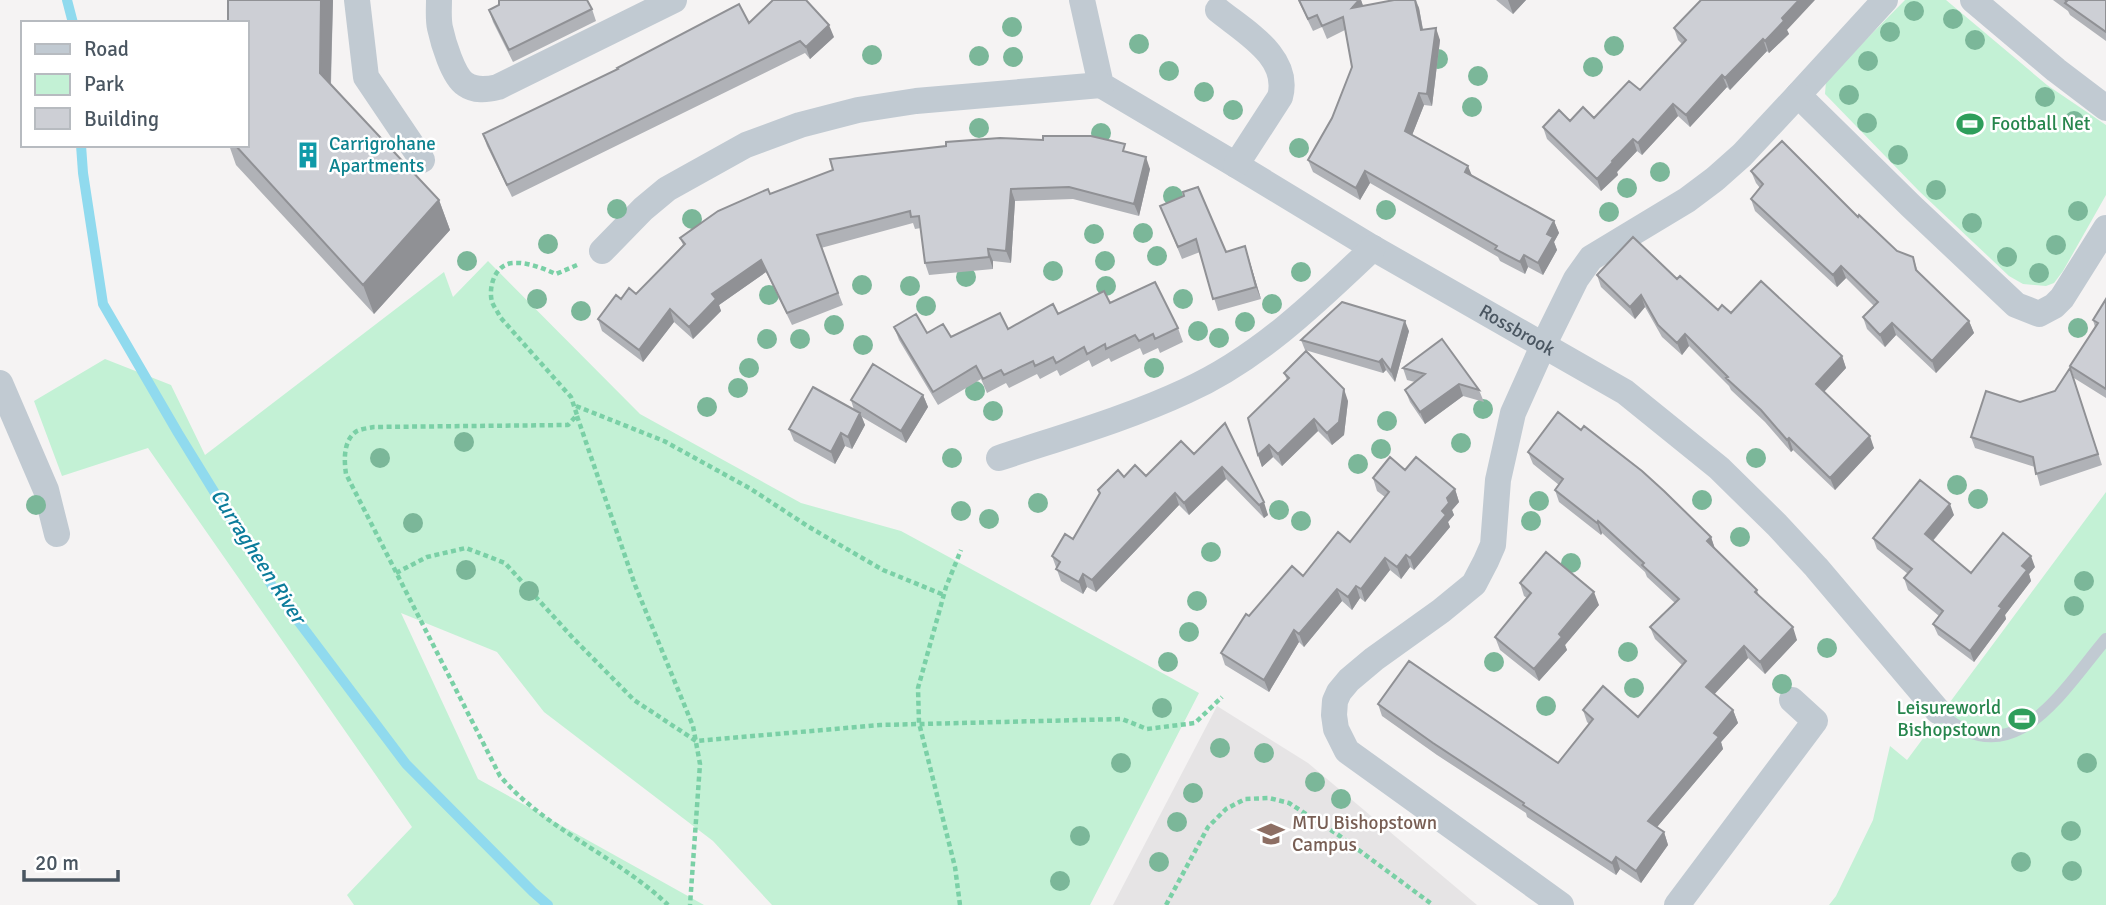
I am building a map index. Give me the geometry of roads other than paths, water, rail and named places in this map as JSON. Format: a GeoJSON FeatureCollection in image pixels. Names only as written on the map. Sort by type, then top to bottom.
{"type":"FeatureCollection","features":[{"type":"Feature","properties":{"kind":"street"},"geometry":{"type":"LineString","coordinates":[[356,0],[366,77],[422,160]]}},
{"type":"Feature","properties":{"kind":"street"},"geometry":{"type":"LineString","coordinates":[[439,0],[439,26],[445,49],[456,73],[466,85],[486,90],[498,87],[644,7],[674,0]]}},
{"type":"Feature","properties":{"kind":"street"},"geometry":{"type":"LineString","coordinates":[[602,251],[667,189],[746,145],[800,125],[858,110],[916,102],[1101,85],[1082,0]]}},
{"type":"Feature","properties":{"kind":"street"},"geometry":{"type":"LineString","coordinates":[[1561,905],[1347,751],[1336,729],[1335,701],[1349,680],[1474,584],[1493,545],[1498,480],[1513,413],[1576,279],[1591,258],[1687,200],[1742,155],[1885,0]]}},
{"type":"Feature","properties":{"kind":"street"},"geometry":{"type":"LineString","coordinates":[[1973,0],[2056,71],[2106,108]]}},
{"type":"Feature","properties":{"kind":"street"},"geometry":{"type":"LineString","coordinates":[[1218,10],[1271,53],[1282,77],[1280,97],[1237,165]]}},
{"type":"Feature","properties":{"kind":"street","name":"Rossbrook"},"geometry":{"type":"LineString","coordinates":[[1101,85],[1373,248],[1626,393],[1719,468],[1807,556],[1938,711]]}},
{"type":"Feature","properties":{"kind":"street"},"geometry":{"type":"LineString","coordinates":[[1798,95],[2016,305],[2039,314],[2054,306],[2062,298],[2106,228]]}},
{"type":"Feature","properties":{"kind":"street"},"geometry":{"type":"LineString","coordinates":[[999,458],[1125,416],[1188,391],[1281,332],[1373,248]]}},
{"type":"Feature","properties":{"kind":"street"},"geometry":{"type":"LineString","coordinates":[[0,383],[46,490],[57,534]]}},
{"type":"Feature","properties":{"kind":"street"},"geometry":{"type":"LineString","coordinates":[[1677,905],[1815,721],[1792,701]]}},
{"type":"Feature","properties":{"kind":"lane"},"geometry":{"type":"LineString","coordinates":[[1938,711],[1966,732],[1985,737],[2005,735],[2025,727],[2043,713],[2106,639]]}},
{"type":"Feature","properties":{"kind":"waterway","name":"Curragheen River"},"geometry":{"type":"LineString","coordinates":[[67,0],[72,21]]}},
{"type":"Feature","properties":{"kind":"waterway","name":"Curragheen River"},"geometry":{"type":"LineString","coordinates":[[81,147],[103,304],[274,589],[406,764],[548,905]]}},
{"type":"Feature","properties":{"kind":"place","name":"Football Net"},"geometry":{"type":"Point","coordinates":[1970,124]}},
{"type":"Feature","properties":{"kind":"place","name":"Carrigrohane Apartments"},"geometry":{"type":"Point","coordinates":[308,155]}},
{"type":"Feature","properties":{"kind":"place","name":"Leisureworld Bishopstown"},"geometry":{"type":"Point","coordinates":[2022,719]}},
{"type":"Feature","properties":{"kind":"place","name":"MTU Bishopstown Campus"},"geometry":{"type":"Point","coordinates":[1271,834]}}]}
